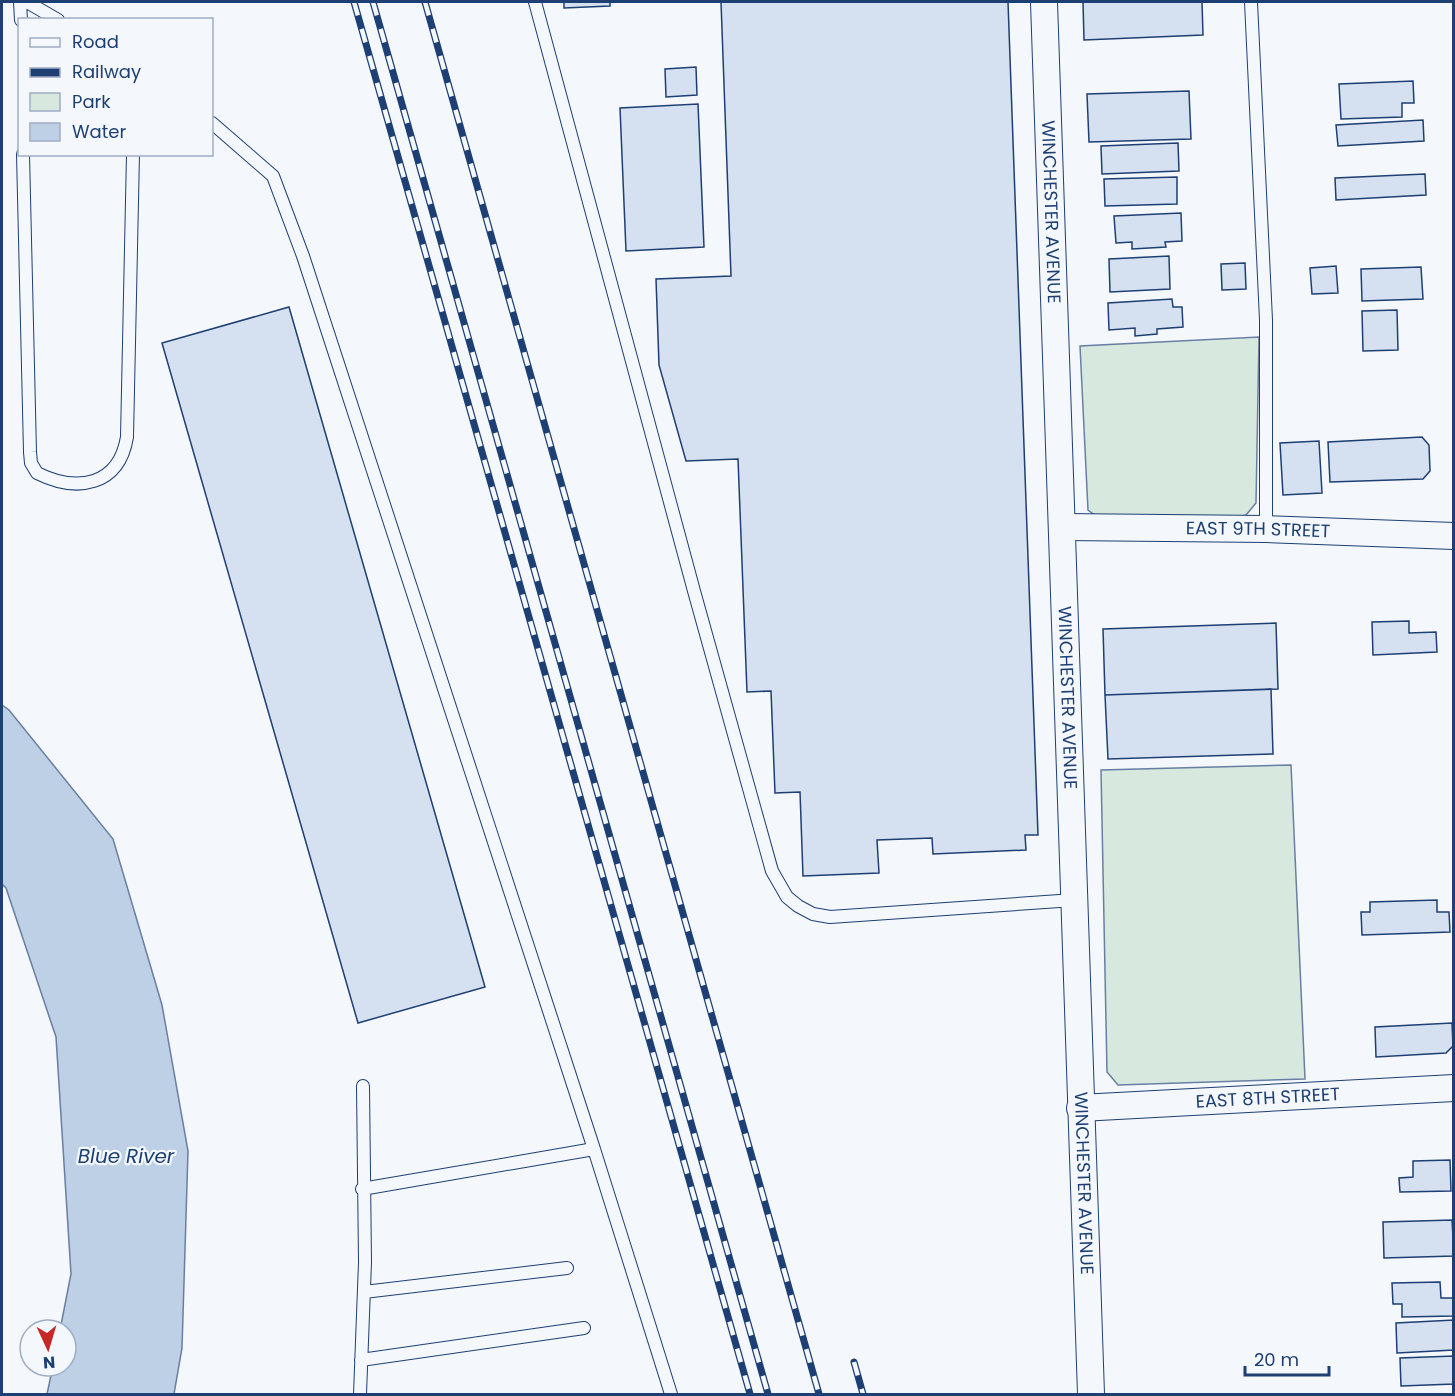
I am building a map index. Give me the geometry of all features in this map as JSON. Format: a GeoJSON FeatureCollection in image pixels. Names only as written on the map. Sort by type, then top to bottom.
{"type":"FeatureCollection","features":[{"type":"Feature","properties":{"kind":"street","name":"WINCHESTER AVENUE"},"geometry":{"type":"LineString","coordinates":[[1044,2],[1091,1395]]}},
{"type":"Feature","properties":{"kind":"street","name":"EAST 9TH STREET"},"geometry":{"type":"LineString","coordinates":[[1063,527],[1266,529],[1454,536]]}},
{"type":"Feature","properties":{"kind":"street","name":"EAST 8TH STREET"},"geometry":{"type":"LineString","coordinates":[[1080,1108],[1454,1088]]}},
{"type":"Feature","properties":{"kind":"lane"},"geometry":{"type":"LineString","coordinates":[[20,2],[21,18]]}},
{"type":"Feature","properties":{"kind":"lane"},"geometry":{"type":"LineString","coordinates":[[27,2],[55,18]]}},
{"type":"Feature","properties":{"kind":"lane"},"geometry":{"type":"LineString","coordinates":[[535,2],[693,591],[755,813],[778,884],[798,906],[813,914],[830,917],[1074,900]]}},
{"type":"Feature","properties":{"kind":"lane"},"geometry":{"type":"LineString","coordinates":[[1251,2],[1266,320],[1266,529]]}},
{"type":"Feature","properties":{"kind":"lane"},"geometry":{"type":"LineString","coordinates":[[213,124],[273,176],[303,256],[594,1149],[671,1395]]}},
{"type":"Feature","properties":{"kind":"lane"},"geometry":{"type":"LineString","coordinates":[[23,156],[31,464],[37,473],[65,483],[100,479],[111,472],[124,452],[127,436],[133,156]]}},
{"type":"Feature","properties":{"kind":"lane"},"geometry":{"type":"LineString","coordinates":[[360,1395],[364,1292],[363,1086]]}},
{"type":"Feature","properties":{"kind":"lane"},"geometry":{"type":"LineString","coordinates":[[362,1189],[594,1149]]}},
{"type":"Feature","properties":{"kind":"lane"},"geometry":{"type":"LineString","coordinates":[[364,1292],[567,1268]]}},
{"type":"Feature","properties":{"kind":"lane"},"geometry":{"type":"LineString","coordinates":[[361,1360],[584,1328]]}},
{"type":"Feature","properties":{"kind":"green space"},"geometry":{"type":"Polygon","coordinates":[[[1259,337],[1256,503],[1246,515],[1229,519],[1096,516],[1088,510],[1080,346],[1259,337]]]}},
{"type":"Feature","properties":{"kind":"green space"},"geometry":{"type":"Polygon","coordinates":[[[1291,765],[1305,1079],[1118,1085],[1107,1072],[1101,770],[1291,765]]]}},
{"type":"Feature","properties":{"kind":"water","name":"Blue River"},"geometry":{"type":"Polygon","coordinates":[[[2,705],[9,710],[113,839],[162,1005],[188,1151],[182,1348],[174,1394],[47,1394],[50,1378],[78,1378],[78,1318],[62,1318],[71,1274],[56,1037],[6,888],[2,884],[2,705]]]}},
{"type":"Feature","properties":{"kind":"building"},"geometry":{"type":"Polygon","coordinates":[[[564,2],[610,2],[610,6],[564,8],[564,2]]]}},
{"type":"Feature","properties":{"kind":"building"},"geometry":{"type":"Polygon","coordinates":[[[721,2],[1008,2],[1038,835],[1025,835],[1026,850],[933,854],[932,838],[877,840],[879,873],[803,876],[800,792],[775,793],[771,691],[747,692],[738,459],[686,461],[659,365],[656,279],[731,276],[721,2]]]}},
{"type":"Feature","properties":{"kind":"building"},"geometry":{"type":"Polygon","coordinates":[[[1083,2],[1202,2],[1203,35],[1084,40],[1083,2]]]}},
{"type":"Feature","properties":{"kind":"building"},"geometry":{"type":"Polygon","coordinates":[[[696,67],[697,95],[666,97],[665,69],[696,67]]]}},
{"type":"Feature","properties":{"kind":"building"},"geometry":{"type":"Polygon","coordinates":[[[1413,81],[1414,103],[1402,103],[1402,117],[1341,119],[1339,84],[1413,81]]]}},
{"type":"Feature","properties":{"kind":"building"},"geometry":{"type":"Polygon","coordinates":[[[1189,91],[1191,139],[1089,142],[1087,94],[1189,91]]]}},
{"type":"Feature","properties":{"kind":"building"},"geometry":{"type":"Polygon","coordinates":[[[698,104],[704,247],[626,251],[620,108],[698,104]]]}},
{"type":"Feature","properties":{"kind":"building"},"geometry":{"type":"Polygon","coordinates":[[[1423,120],[1424,141],[1338,146],[1336,125],[1423,120]]]}},
{"type":"Feature","properties":{"kind":"building"},"geometry":{"type":"Polygon","coordinates":[[[1178,143],[1179,171],[1102,174],[1101,146],[1178,143]]]}},
{"type":"Feature","properties":{"kind":"building"},"geometry":{"type":"Polygon","coordinates":[[[1425,174],[1426,195],[1336,200],[1335,178],[1425,174]]]}},
{"type":"Feature","properties":{"kind":"building"},"geometry":{"type":"Polygon","coordinates":[[[1177,177],[1177,204],[1105,206],[1104,179],[1177,177]]]}},
{"type":"Feature","properties":{"kind":"building"},"geometry":{"type":"Polygon","coordinates":[[[1181,213],[1182,241],[1165,242],[1166,247],[1132,249],[1132,242],[1116,243],[1114,216],[1181,213]]]}},
{"type":"Feature","properties":{"kind":"building"},"geometry":{"type":"Polygon","coordinates":[[[1169,256],[1170,289],[1110,292],[1109,259],[1169,256]]]}},
{"type":"Feature","properties":{"kind":"building"},"geometry":{"type":"Polygon","coordinates":[[[1245,263],[1246,289],[1222,290],[1221,264],[1245,263]]]}},
{"type":"Feature","properties":{"kind":"building"},"geometry":{"type":"Polygon","coordinates":[[[1336,266],[1338,293],[1312,294],[1310,268],[1336,266]]]}},
{"type":"Feature","properties":{"kind":"building"},"geometry":{"type":"Polygon","coordinates":[[[1421,267],[1423,299],[1362,301],[1361,269],[1421,267]]]}},
{"type":"Feature","properties":{"kind":"building"},"geometry":{"type":"Polygon","coordinates":[[[1172,299],[1173,307],[1182,307],[1183,327],[1157,329],[1157,334],[1135,336],[1135,328],[1109,330],[1108,303],[1172,299]]]}},
{"type":"Feature","properties":{"kind":"building"},"geometry":{"type":"Polygon","coordinates":[[[289,307],[485,987],[358,1023],[162,343],[289,307]]]}},
{"type":"Feature","properties":{"kind":"building"},"geometry":{"type":"Polygon","coordinates":[[[1397,310],[1398,350],[1363,351],[1362,311],[1397,310]]]}},
{"type":"Feature","properties":{"kind":"building"},"geometry":{"type":"Polygon","coordinates":[[[1422,437],[1429,445],[1430,471],[1423,479],[1330,482],[1328,442],[1422,437]]]}},
{"type":"Feature","properties":{"kind":"building"},"geometry":{"type":"Polygon","coordinates":[[[1319,441],[1322,493],[1283,495],[1280,443],[1319,441]]]}},
{"type":"Feature","properties":{"kind":"building"},"geometry":{"type":"Polygon","coordinates":[[[1409,621],[1409,633],[1436,632],[1437,652],[1373,655],[1372,622],[1409,621]]]}},
{"type":"Feature","properties":{"kind":"building"},"geometry":{"type":"Polygon","coordinates":[[[1276,623],[1278,689],[1105,695],[1103,629],[1276,623]]]}},
{"type":"Feature","properties":{"kind":"building"},"geometry":{"type":"Polygon","coordinates":[[[1271,689],[1273,754],[1108,759],[1105,695],[1271,689]]]}},
{"type":"Feature","properties":{"kind":"building"},"geometry":{"type":"Polygon","coordinates":[[[1437,900],[1437,912],[1449,912],[1450,932],[1362,935],[1361,912],[1370,912],[1370,902],[1437,900]]]}},
{"type":"Feature","properties":{"kind":"building"},"geometry":{"type":"Polygon","coordinates":[[[1452,1023],[1453,1046],[1446,1053],[1376,1057],[1375,1027],[1452,1023]]]}},
{"type":"Feature","properties":{"kind":"building"},"geometry":{"type":"Polygon","coordinates":[[[1450,1160],[1451,1191],[1400,1192],[1399,1178],[1413,1177],[1413,1161],[1450,1160]]]}},
{"type":"Feature","properties":{"kind":"building"},"geometry":{"type":"Polygon","coordinates":[[[1452,1220],[1454,1256],[1384,1258],[1383,1222],[1452,1220]]]}},
{"type":"Feature","properties":{"kind":"building"},"geometry":{"type":"Polygon","coordinates":[[[1440,1282],[1441,1298],[1453,1298],[1454,1316],[1402,1317],[1402,1304],[1393,1304],[1392,1283],[1440,1282]]]}},
{"type":"Feature","properties":{"kind":"building"},"geometry":{"type":"Polygon","coordinates":[[[1454,1320],[1454,1350],[1397,1353],[1396,1323],[1454,1320]]]}},
{"type":"Feature","properties":{"kind":"building"},"geometry":{"type":"Polygon","coordinates":[[[1454,1356],[1454,1384],[1401,1386],[1400,1358],[1454,1356]]]}},
{"type":"Feature","properties":{"kind":"railway"},"geometry":{"type":"LineString","coordinates":[[354,2],[750,1394]]}},
{"type":"Feature","properties":{"kind":"railway"},"geometry":{"type":"LineString","coordinates":[[373,2],[768,1394]]}},
{"type":"Feature","properties":{"kind":"railway"},"geometry":{"type":"LineString","coordinates":[[425,2],[819,1394]]}},
{"type":"Feature","properties":{"kind":"railway"},"geometry":{"type":"LineString","coordinates":[[854,1362],[863,1394]]}}]}
